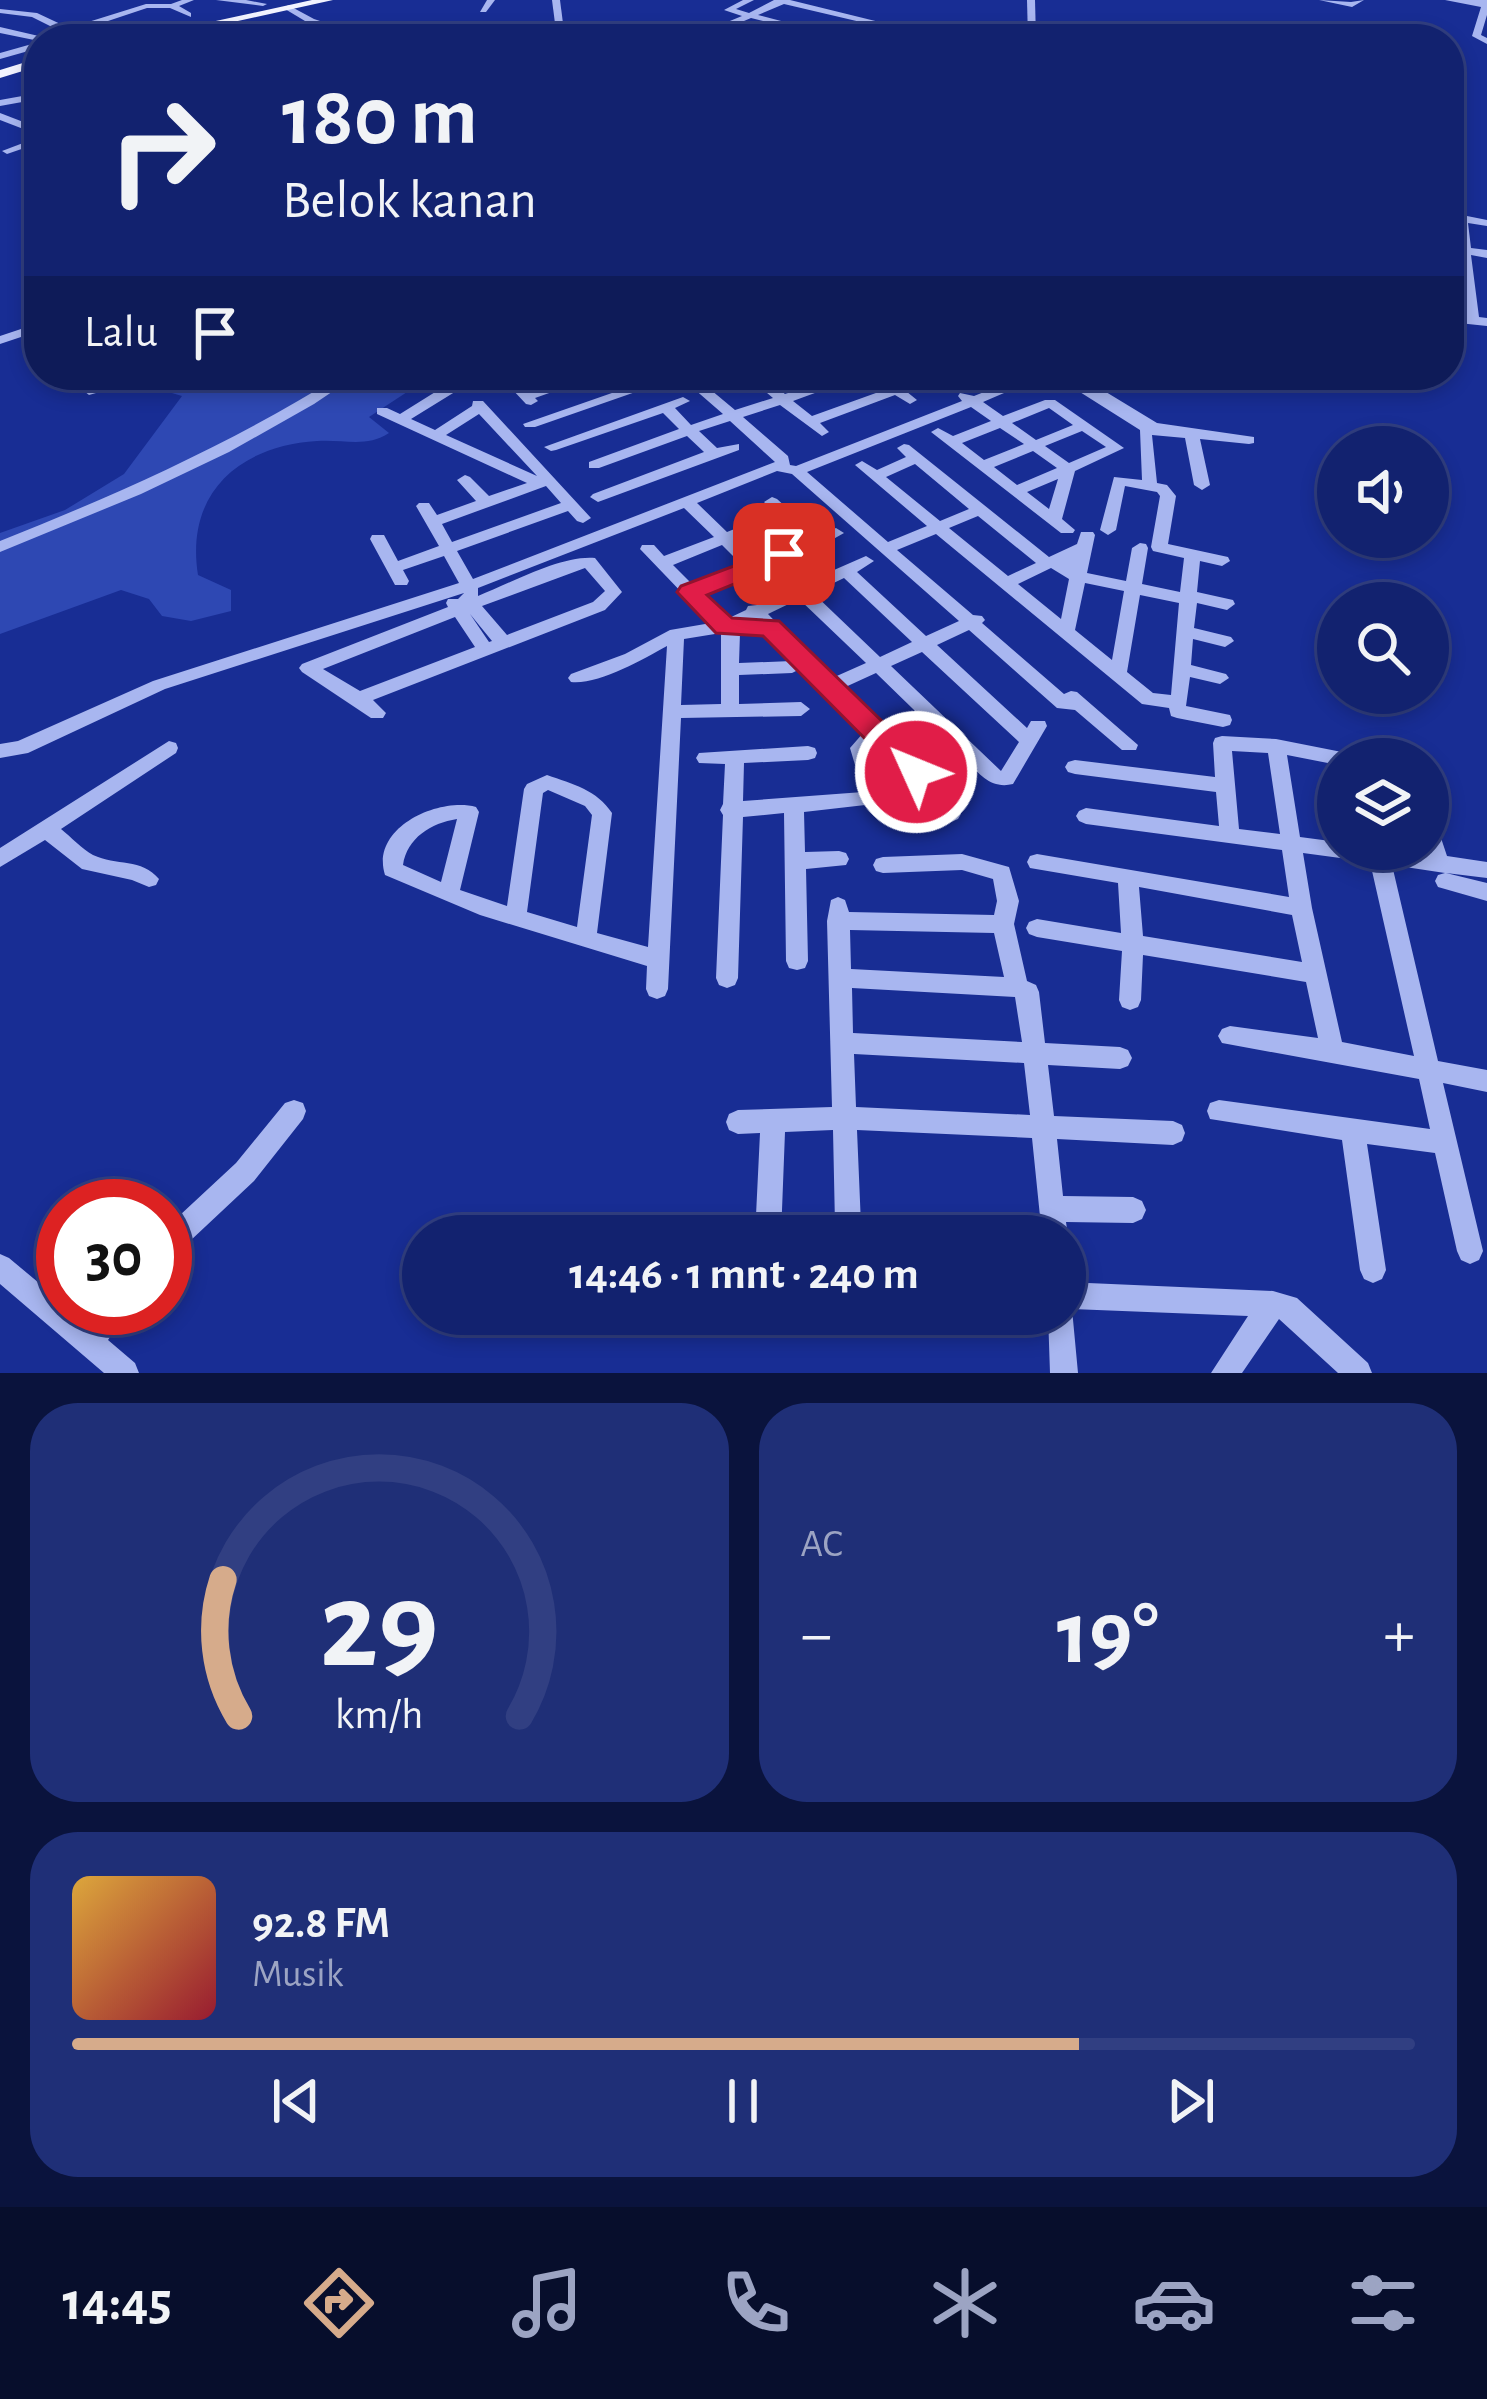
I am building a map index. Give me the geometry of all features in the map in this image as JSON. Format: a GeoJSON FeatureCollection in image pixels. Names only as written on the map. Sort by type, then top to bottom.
{"type":"FeatureCollection","features":[{"type":"Feature","properties":{"kind":"main road"},"geometry":{"type":"LineString","coordinates":[[212,24],[328,0]]}},
{"type":"Feature","properties":{"kind":"street"},"geometry":{"type":"LineString","coordinates":[[15,13],[40,0]]}},
{"type":"Feature","properties":{"kind":"street"},"geometry":{"type":"LineString","coordinates":[[120,24],[180,10],[190,0]]}},
{"type":"Feature","properties":{"kind":"street"},"geometry":{"type":"LineString","coordinates":[[220,0],[263,4]]}},
{"type":"Feature","properties":{"kind":"street"},"geometry":{"type":"LineString","coordinates":[[483,10],[491,0]]}},
{"type":"Feature","properties":{"kind":"street"},"geometry":{"type":"LineString","coordinates":[[729,0],[746,2]]}},
{"type":"Feature","properties":{"kind":"street"},"geometry":{"type":"LineString","coordinates":[[731,24],[782,0],[881,24]]}},
{"type":"Feature","properties":{"kind":"street"},"geometry":{"type":"LineString","coordinates":[[832,0],[929,22]]}},
{"type":"Feature","properties":{"kind":"street"},"geometry":{"type":"LineString","coordinates":[[1323,0],[1352,5],[1360,0]]}},
{"type":"Feature","properties":{"kind":"street"},"geometry":{"type":"LineString","coordinates":[[1449,0],[1486,2]]}},
{"type":"Feature","properties":{"kind":"street"},"geometry":{"type":"LineString","coordinates":[[1465,0],[1486,2]]}},
{"type":"Feature","properties":{"kind":"street"},"geometry":{"type":"LineString","coordinates":[[1475,0],[1486,2]]}},
{"type":"Feature","properties":{"kind":"street"},"geometry":{"type":"LineString","coordinates":[[746,2],[729,10],[785,24]]}},
{"type":"Feature","properties":{"kind":"street"},"geometry":{"type":"LineString","coordinates":[[1486,2],[1476,35],[1487,41]]}},
{"type":"Feature","properties":{"kind":"street"},"geometry":{"type":"LineString","coordinates":[[288,8],[319,24]]}},
{"type":"Feature","properties":{"kind":"street"},"geometry":{"type":"LineString","coordinates":[[767,9],[826,24]]}},
{"type":"Feature","properties":{"kind":"street"},"geometry":{"type":"LineString","coordinates":[[838,24],[869,9]]}},
{"type":"Feature","properties":{"kind":"street"},"geometry":{"type":"LineString","coordinates":[[0,11],[44,24]]}},
{"type":"Feature","properties":{"kind":"street"},"geometry":{"type":"LineString","coordinates":[[1464,240],[1480,321]]}},
{"type":"Feature","properties":{"kind":"street"},"geometry":{"type":"LineString","coordinates":[[1465,251],[1487,254]]}},
{"type":"Feature","properties":{"kind":"street"},"geometry":{"type":"LineString","coordinates":[[0,544],[213,449],[313,390]]}},
{"type":"Feature","properties":{"kind":"street"},"geometry":{"type":"LineString","coordinates":[[0,544],[171,475],[328,390]]}},
{"type":"Feature","properties":{"kind":"street"},"geometry":{"type":"LineString","coordinates":[[401,419],[451,390]]}},
{"type":"Feature","properties":{"kind":"street"},"geometry":{"type":"LineString","coordinates":[[521,390],[547,418]]}},
{"type":"Feature","properties":{"kind":"street"},"geometry":{"type":"LineString","coordinates":[[526,396],[545,390]]}},
{"type":"Feature","properties":{"kind":"street"},"geometry":{"type":"LineString","coordinates":[[530,424],[631,390]]}},
{"type":"Feature","properties":{"kind":"street"},"geometry":{"type":"LineString","coordinates":[[705,390],[738,414]]}},
{"type":"Feature","properties":{"kind":"street"},"geometry":{"type":"LineString","coordinates":[[713,390],[1063,703],[1076,704],[1129,745]]}},
{"type":"Feature","properties":{"kind":"street"},"geometry":{"type":"LineString","coordinates":[[775,390],[816,427],[903,395],[896,390]]}},
{"type":"Feature","properties":{"kind":"street"},"geometry":{"type":"LineString","coordinates":[[594,465],[813,390]]}},
{"type":"Feature","properties":{"kind":"street"},"geometry":{"type":"LineString","coordinates":[[968,399],[988,390]]}},
{"type":"Feature","properties":{"kind":"street"},"geometry":{"type":"LineString","coordinates":[[377,712],[354,697],[333,658],[470,594],[690,504],[996,390]]}},
{"type":"Feature","properties":{"kind":"street"},"geometry":{"type":"LineString","coordinates":[[1085,390],[1151,429],[1191,434],[1202,485]]}},
{"type":"Feature","properties":{"kind":"street"},"geometry":{"type":"LineString","coordinates":[[1092,390],[1151,429]]}},
{"type":"Feature","properties":{"kind":"street"},"geometry":{"type":"LineString","coordinates":[[968,399],[1067,469]]}},
{"type":"Feature","properties":{"kind":"street"},"geometry":{"type":"LineString","coordinates":[[551,448],[683,401]]}},
{"type":"Feature","properties":{"kind":"street"},"geometry":{"type":"LineString","coordinates":[[1016,491],[1067,469],[1117,448],[1050,403],[944,437],[1061,525],[1067,469]]}},
{"type":"Feature","properties":{"kind":"street"},"geometry":{"type":"LineString","coordinates":[[378,538],[398,574],[455,549],[576,512],[479,405],[436,435]]}},
{"type":"Feature","properties":{"kind":"street"},"geometry":{"type":"LineString","coordinates":[[664,407],[715,453]]}},
{"type":"Feature","properties":{"kind":"street"},"geometry":{"type":"LineString","coordinates":[[382,411],[544,481]]}},
{"type":"Feature","properties":{"kind":"street"},"geometry":{"type":"LineString","coordinates":[[982,466],[1083,425]]}},
{"type":"Feature","properties":{"kind":"street"},"geometry":{"type":"LineString","coordinates":[[1150,486],[1145,433],[1151,429]]}},
{"type":"Feature","properties":{"kind":"street"},"geometry":{"type":"LineString","coordinates":[[472,451],[503,431]]}},
{"type":"Feature","properties":{"kind":"street"},"geometry":{"type":"LineString","coordinates":[[572,441],[618,489]]}},
{"type":"Feature","properties":{"kind":"street"},"geometry":{"type":"LineString","coordinates":[[598,497],[734,447]]}},
{"type":"Feature","properties":{"kind":"street"},"geometry":{"type":"LineString","coordinates":[[1223,720],[1178,716],[1148,699],[869,470],[911,453],[1050,563],[1077,576],[1227,604]]}},
{"type":"Feature","properties":{"kind":"street"},"geometry":{"type":"LineString","coordinates":[[510,468],[528,458]]}},
{"type":"Feature","properties":{"kind":"street"},"geometry":{"type":"LineString","coordinates":[[465,481],[486,502]]}},
{"type":"Feature","properties":{"kind":"street"},"geometry":{"type":"LineString","coordinates":[[484,649],[455,549],[434,520],[544,481]]}},
{"type":"Feature","properties":{"kind":"street"},"geometry":{"type":"LineString","coordinates":[[1108,530],[1116,482],[1168,490],[1159,547],[1222,560]]}},
{"type":"Feature","properties":{"kind":"street"},"geometry":{"type":"LineString","coordinates":[[772,502],[815,542]]}},
{"type":"Feature","properties":{"kind":"street"},"geometry":{"type":"LineString","coordinates":[[690,504],[753,567]]}},
{"type":"Feature","properties":{"kind":"street"},"geometry":{"type":"LineString","coordinates":[[891,546],[979,510]]}},
{"type":"Feature","properties":{"kind":"street"},"geometry":{"type":"LineString","coordinates":[[662,563],[785,515]]}},
{"type":"Feature","properties":{"kind":"street"},"geometry":{"type":"LineString","coordinates":[[690,592],[836,533]]}},
{"type":"Feature","properties":{"kind":"street"},"geometry":{"type":"LineString","coordinates":[[1006,583],[1085,541],[1066,634]]}},
{"type":"Feature","properties":{"kind":"street"},"geometry":{"type":"LineString","coordinates":[[1118,675],[1140,548]]}},
{"type":"Feature","properties":{"kind":"street"},"geometry":{"type":"LineString","coordinates":[[648,549],[725,627],[733,644],[730,710]]}},
{"type":"Feature","properties":{"kind":"street"},"geometry":{"type":"LineString","coordinates":[[1178,716],[1192,555]]}},
{"type":"Feature","properties":{"kind":"street"},"geometry":{"type":"LineString","coordinates":[[725,627],[866,561]]}},
{"type":"Feature","properties":{"kind":"street"},"geometry":{"type":"LineString","coordinates":[[0,752],[21,748],[159,685],[266,653],[277,655],[589,562],[614,592],[599,606],[354,697]]}},
{"type":"Feature","properties":{"kind":"street"},"geometry":{"type":"LineString","coordinates":[[799,590],[1002,780],[1034,734],[845,571]]}},
{"type":"Feature","properties":{"kind":"street"},"geometry":{"type":"LineString","coordinates":[[470,594],[504,643]]}},
{"type":"Feature","properties":{"kind":"street"},"geometry":{"type":"LineString","coordinates":[[730,810],[874,796],[951,814],[916,772],[754,610]]}},
{"type":"Feature","properties":{"kind":"street"},"geometry":{"type":"LineString","coordinates":[[828,688],[973,622]]}},
{"type":"Feature","properties":{"kind":"street"},"geometry":{"type":"LineString","coordinates":[[577,678],[631,658],[676,634],[770,627]]}},
{"type":"Feature","properties":{"kind":"street"},"geometry":{"type":"LineString","coordinates":[[1187,632],[1225,641]]}},
{"type":"Feature","properties":{"kind":"street"},"geometry":{"type":"LineString","coordinates":[[657,989],[676,634]]}},
{"type":"Feature","properties":{"kind":"street"},"geometry":{"type":"LineString","coordinates":[[732,669],[792,667]]}},
{"type":"Feature","properties":{"kind":"street"},"geometry":{"type":"LineString","coordinates":[[1183,670],[1220,678]]}},
{"type":"Feature","properties":{"kind":"street"},"geometry":{"type":"LineString","coordinates":[[672,712],[801,709]]}},
{"type":"Feature","properties":{"kind":"street"},"geometry":{"type":"LineString","coordinates":[[874,796],[859,748],[875,733]]}},
{"type":"Feature","properties":{"kind":"street"},"geometry":{"type":"LineString","coordinates":[[1230,836],[1222,743],[1317,754]]}},
{"type":"Feature","properties":{"kind":"street"},"geometry":{"type":"LineString","coordinates":[[874,796],[962,746]]}},
{"type":"Feature","properties":{"kind":"street"},"geometry":{"type":"LineString","coordinates":[[1276,746],[1301,908],[1332,1051]]}},
{"type":"Feature","properties":{"kind":"street"},"geometry":{"type":"LineString","coordinates":[[0,859],[170,748]]}},
{"type":"Feature","properties":{"kind":"street"},"geometry":{"type":"LineString","coordinates":[[706,758],[808,753]]}},
{"type":"Feature","properties":{"kind":"street"},"geometry":{"type":"LineString","coordinates":[[727,978],[735,757]]}},
{"type":"Feature","properties":{"kind":"street"},"geometry":{"type":"LineString","coordinates":[[1075,767],[1223,785]]}},
{"type":"Feature","properties":{"kind":"street"},"geometry":{"type":"LineString","coordinates":[[516,915],[534,789],[548,782],[592,801],[602,813],[586,938]]}},
{"type":"Feature","properties":{"kind":"street"},"geometry":{"type":"LineString","coordinates":[[794,806],[797,961]]}},
{"type":"Feature","properties":{"kind":"street"},"geometry":{"type":"LineString","coordinates":[[1086,816],[1317,847]]}},
{"type":"Feature","properties":{"kind":"street"},"geometry":{"type":"LineString","coordinates":[[47,830],[89,863],[149,879]]}},
{"type":"Feature","properties":{"kind":"street"},"geometry":{"type":"LineString","coordinates":[[795,861],[839,859]]}},
{"type":"Feature","properties":{"kind":"street"},"geometry":{"type":"LineString","coordinates":[[883,866],[962,862],[1002,873],[1008,901],[1003,924],[1017,987]]}},
{"type":"Feature","properties":{"kind":"street"},"geometry":{"type":"LineString","coordinates":[[1037,862],[1301,908]]}},
{"type":"Feature","properties":{"kind":"street"},"geometry":{"type":"LineString","coordinates":[[1382,870],[1471,1251]]}},
{"type":"Feature","properties":{"kind":"street"},"geometry":{"type":"LineString","coordinates":[[1431,870],[1487,892]]}},
{"type":"Feature","properties":{"kind":"street"},"geometry":{"type":"LineString","coordinates":[[1442,873],[1487,870]]}},
{"type":"Feature","properties":{"kind":"street"},"geometry":{"type":"LineString","coordinates":[[1128,876],[1133,943],[1130,1000]]}},
{"type":"Feature","properties":{"kind":"street"},"geometry":{"type":"LineString","coordinates":[[449,891],[658,961]]}},
{"type":"Feature","properties":{"kind":"street"},"geometry":{"type":"LineString","coordinates":[[848,1215],[838,914],[1003,924]]}},
{"type":"Feature","properties":{"kind":"street"},"geometry":{"type":"LineString","coordinates":[[1037,928],[1317,974]]}},
{"type":"Feature","properties":{"kind":"street"},"geometry":{"type":"LineString","coordinates":[[840,978],[1017,987],[1028,992],[1054,1215]]}},
{"type":"Feature","properties":{"kind":"street"},"geometry":{"type":"LineString","coordinates":[[1230,1036],[1487,1081]]}},
{"type":"Feature","properties":{"kind":"street"},"geometry":{"type":"LineString","coordinates":[[842,1043],[1120,1058]]}},
{"type":"Feature","properties":{"kind":"street"},"geometry":{"type":"LineString","coordinates":[[192,1222],[245,1172],[293,1111]]}},
{"type":"Feature","properties":{"kind":"street"},"geometry":{"type":"LineString","coordinates":[[1219,1111],[1446,1144]]}},
{"type":"Feature","properties":{"kind":"street"},"geometry":{"type":"LineString","coordinates":[[737,1122],[845,1118],[1173,1133]]}},
{"type":"Feature","properties":{"kind":"street"},"geometry":{"type":"LineString","coordinates":[[768,1215],[773,1120]]}},
{"type":"Feature","properties":{"kind":"street"},"geometry":{"type":"LineString","coordinates":[[1353,1130],[1373,1270]]}},
{"type":"Feature","properties":{"kind":"street"},"geometry":{"type":"LineString","coordinates":[[1053,1208],[1133,1210]]}},
{"type":"Feature","properties":{"kind":"street"},"geometry":{"type":"LineString","coordinates":[[0,1267],[125,1373]]}},
{"type":"Feature","properties":{"kind":"street"},"geometry":{"type":"LineString","coordinates":[[1086,1296],[1288,1308],[1358,1373]]}},
{"type":"Feature","properties":{"kind":"street"},"geometry":{"type":"LineString","coordinates":[[1225,1373],[1273,1304]]}},
{"type":"Feature","properties":{"kind":"street"},"geometry":{"type":"LineString","coordinates":[[90,1341],[95,1335]]}},
{"type":"Feature","properties":{"kind":"street"},"geometry":{"type":"LineString","coordinates":[[1062,1335],[1064,1373]]}},
{"type":"Feature","properties":{"kind":"shaded area"},"geometry":{"type":"Polygon","coordinates":[[[162,390],[410,390],[369,417],[389,433],[380,438],[289,445],[242,464],[223,479],[200,520],[196,546],[198,575],[231,590],[231,611],[191,621],[162,616],[149,599],[121,590],[0,634],[0,533],[65,510],[124,474],[182,396],[162,390]]]}},
{"type":"Feature","properties":{"kind":"route"},"geometry":{"type":"LineString","coordinates":[[784,554],[690,592],[725,627],[770,627],[916,772]]}}]}
